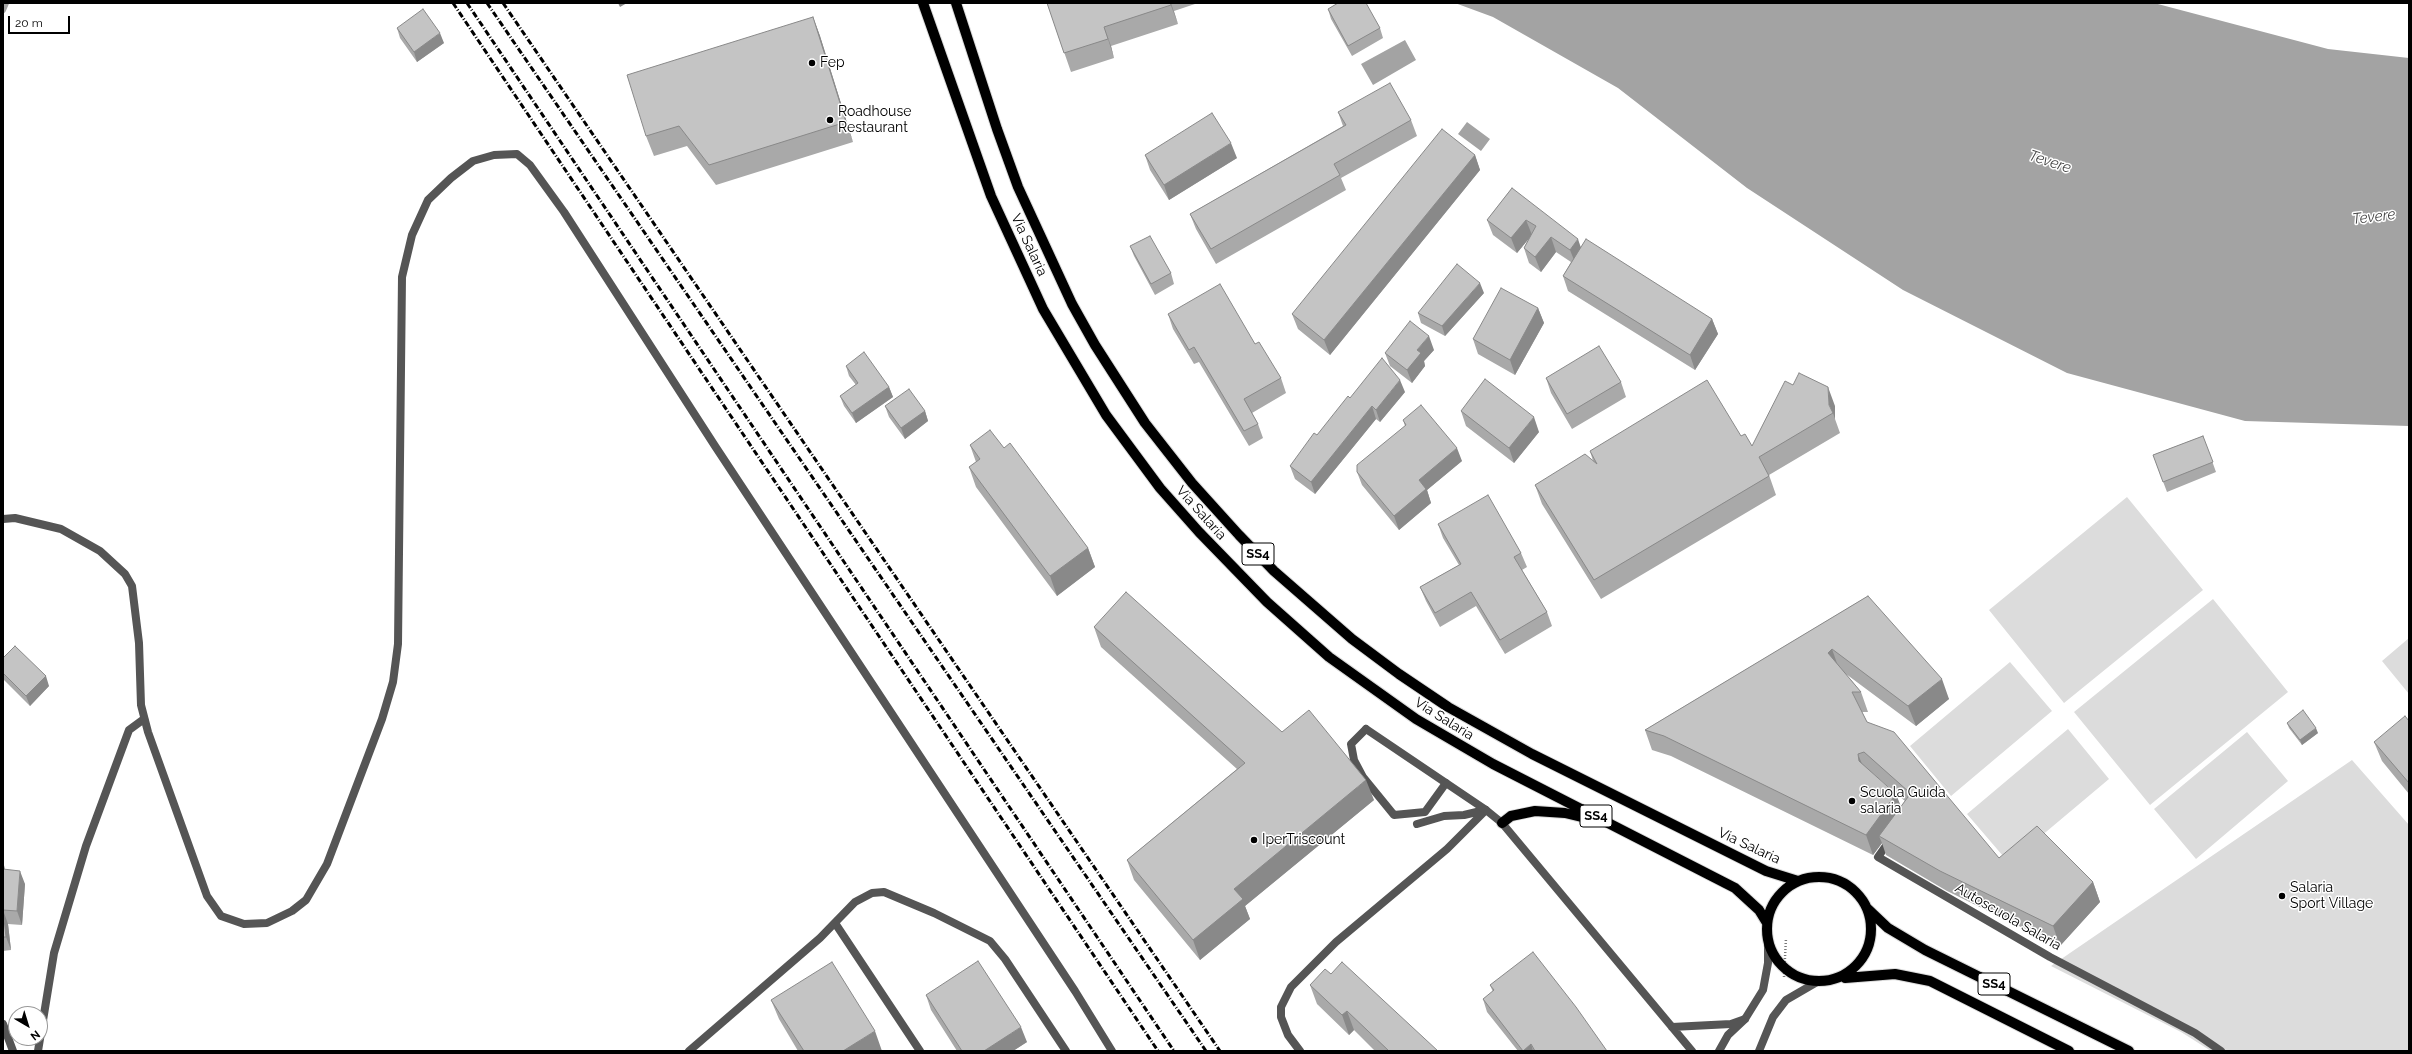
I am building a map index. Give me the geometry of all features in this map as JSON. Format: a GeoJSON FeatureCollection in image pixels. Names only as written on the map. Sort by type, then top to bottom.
{"type":"FeatureCollection","features":[{"type":"Feature","properties":{"kind":"main road","name":"Via Salaria"},"geometry":{"type":"LineString","coordinates":[[923,3],[991,196],[1032,286],[1089,390],[1126,444],[1160,488],[1198,532],[1267,602],[1329,657],[1416,719],[1493,764],[1734,888],[1759,910],[1767,923]]}},
{"type":"Feature","properties":{"kind":"main road","name":"Via Salaria"},"geometry":{"type":"LineString","coordinates":[[956,3],[997,130],[1018,187],[1072,304],[1095,345],[1145,423],[1192,483],[1239,535],[1274,571],[1352,638],[1399,674],[1448,707],[1532,754],[1707,842],[1766,871],[1798,882]]}},
{"type":"Feature","properties":{"kind":"main road"},"geometry":{"type":"LineString","coordinates":[[1502,824],[1511,816],[1535,811],[1565,813],[1610,823]]}},
{"type":"Feature","properties":{"kind":"main road"},"geometry":{"type":"LineString","coordinates":[[1813,877],[1831,878],[1848,886],[1861,898],[1865,907],[1871,920],[1871,939],[1864,957],[1852,970],[1835,979],[1817,982],[1799,978],[1784,972],[1768,941],[1767,923],[1772,906],[1784,891],[1798,882],[1813,877]]}},
{"type":"Feature","properties":{"kind":"main road","name":"SS4"},"geometry":{"type":"LineString","coordinates":[[1865,907],[1888,928],[1925,950],[2129,1051]]}},
{"type":"Feature","properties":{"kind":"main road","name":"SS4"},"geometry":{"type":"LineString","coordinates":[[1835,979],[1875,974],[1916,977],[1947,989],[2069,1051]]}},
{"type":"Feature","properties":{"kind":"street"},"geometry":{"type":"LineString","coordinates":[[3,519],[15,518],[61,529],[100,551],[126,574],[132,586],[139,643],[141,705],[144,719],[207,896],[221,916],[244,924],[267,923],[292,911],[306,900],[327,864],[382,719],[392,682],[398,644],[402,277],[412,235],[428,200],[451,178],[473,161],[494,155],[517,154],[530,165],[564,212],[715,446],[1071,984],[1112,1051]]}},
{"type":"Feature","properties":{"kind":"street"},"geometry":{"type":"LineString","coordinates":[[38,1051],[54,953],[86,846],[129,730],[144,719]]}},
{"type":"Feature","properties":{"kind":"street"},"geometry":{"type":"LineString","coordinates":[[1425,812],[1394,815],[1363,777],[1354,760],[1351,744],[1366,729],[1486,810],[1502,824],[1692,1051]]}},
{"type":"Feature","properties":{"kind":"street"},"geometry":{"type":"LineString","coordinates":[[1446,783],[1417,824],[1444,816],[1464,815],[1486,810]]}},
{"type":"Feature","properties":{"kind":"street"},"geometry":{"type":"LineString","coordinates":[[1300,1051],[1288,1034],[1281,1017],[1281,1006],[1291,987],[1336,942],[1447,849],[1486,810]]}},
{"type":"Feature","properties":{"kind":"street","name":"Autoscuola Salaria"},"geometry":{"type":"LineString","coordinates":[[1897,832],[1878,857],[2050,957],[2195,1034],[2221,1051]]}},
{"type":"Feature","properties":{"kind":"street"},"geometry":{"type":"LineString","coordinates":[[689,1051],[820,938],[855,902],[872,894],[884,892],[983,936],[1005,959],[1066,1051]]}},
{"type":"Feature","properties":{"kind":"street"},"geometry":{"type":"LineString","coordinates":[[835,923],[920,1051]]}},
{"type":"Feature","properties":{"kind":"street"},"geometry":{"type":"LineString","coordinates":[[1718,1051],[1728,1034],[1745,1019],[1763,990],[1768,964],[1768,941]]}},
{"type":"Feature","properties":{"kind":"street"},"geometry":{"type":"LineString","coordinates":[[1758,1051],[1773,1017],[1786,1000],[1817,982]]}},
{"type":"Feature","properties":{"kind":"street"},"geometry":{"type":"LineString","coordinates":[[1672,1028],[1731,1024],[1745,1019]]}},
{"type":"Feature","properties":{"kind":"street"},"geometry":{"type":"LineString","coordinates":[[3,1024],[13,1051]]}},
{"type":"Feature","properties":{"kind":"path"},"geometry":{"type":"LineString","coordinates":[[1784,972],[1786,938]]}},
{"type":"Feature","properties":{"kind":"shaded area"},"geometry":{"type":"Polygon","coordinates":[[[2127,497],[2203,590],[2064,703],[1989,610],[2127,497]]]}},
{"type":"Feature","properties":{"kind":"shaded area"},"geometry":{"type":"Polygon","coordinates":[[[2213,599],[2288,692],[2150,805],[2074,712],[2213,599]]]}},
{"type":"Feature","properties":{"kind":"shaded area"},"geometry":{"type":"Polygon","coordinates":[[[2409,638],[2409,694],[2382,661],[2409,638]]]}},
{"type":"Feature","properties":{"kind":"shaded area"},"geometry":{"type":"Polygon","coordinates":[[[2010,662],[2052,711],[1951,796],[1910,746],[2010,662]]]}},
{"type":"Feature","properties":{"kind":"shaded area"},"geometry":{"type":"Polygon","coordinates":[[[2068,729],[2109,779],[2009,863],[1967,814],[2068,729]]]}},
{"type":"Feature","properties":{"kind":"shaded area"},"geometry":{"type":"Polygon","coordinates":[[[2247,732],[2288,781],[2196,859],[2154,809],[2247,732]]]}},
{"type":"Feature","properties":{"kind":"shaded area","name":"Salaria Sport Village"},"geometry":{"type":"Polygon","coordinates":[[[2352,760],[2409,825],[2409,1051],[2211,1051],[2181,1032],[2051,966],[2352,760]]]}},
{"type":"Feature","properties":{"kind":"water","name":"Tevere"},"geometry":{"type":"Polygon","coordinates":[[[1455,3],[2154,3],[2328,49],[2409,58],[2409,426],[2245,421],[2067,373],[1903,290],[1747,188],[1618,88],[1493,17],[1455,3]]]}},
{"type":"Feature","properties":{"kind":"water"},"geometry":{"type":"Polygon","coordinates":[[[1405,40],[1416,60],[1373,85],[1361,64],[1405,40]]]}},
{"type":"Feature","properties":{"kind":"water"},"geometry":{"type":"Polygon","coordinates":[[[1467,122],[1490,139],[1481,151],[1458,134],[1467,122]]]}},
{"type":"Feature","properties":{"kind":"building"},"geometry":{"type":"Polygon","coordinates":[[[1047,3],[1170,3],[1171,5],[1104,27],[1108,39],[1064,53],[1047,3]]]}},
{"type":"Feature","properties":{"kind":"building"},"geometry":{"type":"Polygon","coordinates":[[[1338,3],[1366,3],[1380,28],[1348,46],[1328,9],[1338,3]]]}},
{"type":"Feature","properties":{"kind":"building"},"geometry":{"type":"Polygon","coordinates":[[[423,9],[440,33],[414,52],[397,28],[423,9]]]}},
{"type":"Feature","properties":{"kind":"building"},"geometry":{"type":"Polygon","coordinates":[[[813,17],[846,122],[709,165],[679,126],[646,136],[627,75],[813,17]]]}},
{"type":"Feature","properties":{"kind":"building"},"geometry":{"type":"Polygon","coordinates":[[[1390,83],[1411,120],[1334,164],[1340,175],[1211,249],[1190,214],[1346,125],[1338,112],[1390,83]]]}},
{"type":"Feature","properties":{"kind":"building"},"geometry":{"type":"Polygon","coordinates":[[[1212,113],[1231,143],[1164,185],[1145,155],[1212,113]]]}},
{"type":"Feature","properties":{"kind":"building"},"geometry":{"type":"Polygon","coordinates":[[[1442,129],[1475,155],[1324,340],[1292,314],[1442,129]]]}},
{"type":"Feature","properties":{"kind":"building"},"geometry":{"type":"Polygon","coordinates":[[[1512,188],[1578,239],[1570,250],[1551,237],[1535,257],[1524,248],[1536,226],[1526,220],[1511,238],[1487,220],[1512,188]]]}},
{"type":"Feature","properties":{"kind":"building"},"geometry":{"type":"Polygon","coordinates":[[[1150,236],[1171,273],[1151,284],[1130,246],[1150,236]]]}},
{"type":"Feature","properties":{"kind":"building"},"geometry":{"type":"Polygon","coordinates":[[[1586,239],[1712,319],[1690,355],[1563,276],[1586,239]]]}},
{"type":"Feature","properties":{"kind":"building"},"geometry":{"type":"Polygon","coordinates":[[[1457,264],[1480,283],[1442,326],[1418,313],[1457,264]]]}},
{"type":"Feature","properties":{"kind":"building"},"geometry":{"type":"Polygon","coordinates":[[[1220,284],[1255,344],[1259,342],[1281,378],[1244,399],[1258,424],[1244,431],[1194,347],[1189,350],[1168,314],[1220,284]]]}},
{"type":"Feature","properties":{"kind":"building"},"geometry":{"type":"Polygon","coordinates":[[[1501,288],[1538,308],[1510,360],[1473,339],[1501,288]]]}},
{"type":"Feature","properties":{"kind":"building"},"geometry":{"type":"Polygon","coordinates":[[[1410,321],[1429,336],[1417,350],[1421,353],[1407,370],[1385,353],[1410,321]]]}},
{"type":"Feature","properties":{"kind":"building"},"geometry":{"type":"Polygon","coordinates":[[[1599,346],[1621,382],[1567,414],[1546,378],[1599,346]]]}},
{"type":"Feature","properties":{"kind":"building"},"geometry":{"type":"Polygon","coordinates":[[[864,352],[889,387],[852,413],[840,396],[858,383],[846,366],[864,352]]]}},
{"type":"Feature","properties":{"kind":"building"},"geometry":{"type":"Polygon","coordinates":[[[1382,358],[1400,380],[1376,410],[1372,406],[1311,482],[1290,466],[1314,433],[1317,435],[1348,396],[1350,398],[1382,358]]]}},
{"type":"Feature","properties":{"kind":"building"},"geometry":{"type":"Polygon","coordinates":[[[1799,373],[1828,387],[1829,405],[1833,413],[1759,457],[1769,476],[1594,580],[1535,485],[1585,454],[1597,464],[1590,451],[1707,380],[1741,436],[1745,434],[1752,446],[1785,381],[1793,385],[1799,373]]]}},
{"type":"Feature","properties":{"kind":"building"},"geometry":{"type":"Polygon","coordinates":[[[1485,379],[1534,417],[1509,448],[1461,411],[1485,379]]]}},
{"type":"Feature","properties":{"kind":"building"},"geometry":{"type":"Polygon","coordinates":[[[909,389],[925,411],[901,428],[885,406],[909,389]]]}},
{"type":"Feature","properties":{"kind":"building"},"geometry":{"type":"Polygon","coordinates":[[[1421,405],[1457,448],[1419,480],[1426,489],[1394,516],[1357,472],[1357,465],[1406,425],[1403,420],[1421,405]]]}},
{"type":"Feature","properties":{"kind":"building"},"geometry":{"type":"Polygon","coordinates":[[[990,430],[1004,448],[1010,443],[1088,548],[1050,576],[969,467],[980,459],[970,445],[990,430]]]}},
{"type":"Feature","properties":{"kind":"building"},"geometry":{"type":"Polygon","coordinates":[[[2203,436],[2213,462],[2163,482],[2153,455],[2203,436]]]}},
{"type":"Feature","properties":{"kind":"building"},"geometry":{"type":"Polygon","coordinates":[[[1488,495],[1521,553],[1514,557],[1547,612],[1500,640],[1471,592],[1435,613],[1420,587],[1461,564],[1438,524],[1488,495]]]}},
{"type":"Feature","properties":{"kind":"building"},"geometry":{"type":"Polygon","coordinates":[[[1126,592],[1282,732],[1309,710],[1366,780],[1234,889],[1243,899],[1193,940],[1127,860],[1245,763],[1094,627],[1126,592]]]}},
{"type":"Feature","properties":{"kind":"building","name":"Scuola Guida salaria"},"geometry":{"type":"Polygon","coordinates":[[[1868,596],[1942,679],[1908,706],[1832,649],[1828,653],[1861,692],[1852,692],[1867,722],[1894,732],[1999,858],[2037,826],[2093,882],[2053,926],[1940,871],[1879,836],[1908,797],[1909,792],[1864,752],[1858,754],[1859,761],[1896,794],[1866,835],[1664,736],[1645,730],[1868,596]]]}},
{"type":"Feature","properties":{"kind":"building"},"geometry":{"type":"Polygon","coordinates":[[[15,646],[46,676],[26,696],[3,673],[3,658],[15,646]]]}},
{"type":"Feature","properties":{"kind":"building"},"geometry":{"type":"Polygon","coordinates":[[[2303,710],[2316,728],[2300,740],[2287,723],[2303,710]]]}},
{"type":"Feature","properties":{"kind":"building"},"geometry":{"type":"Polygon","coordinates":[[[2405,716],[2409,721],[2409,783],[2374,742],[2405,716]]]}},
{"type":"Feature","properties":{"kind":"building"},"geometry":{"type":"Polygon","coordinates":[[[3,869],[20,871],[17,911],[3,910],[3,869]]]}},
{"type":"Feature","properties":{"kind":"building"},"geometry":{"type":"Polygon","coordinates":[[[3,910],[6,937],[3,937],[3,910]]]}},
{"type":"Feature","properties":{"kind":"building"},"geometry":{"type":"Polygon","coordinates":[[[1533,952],[1576,1007],[1607,1051],[1535,1051],[1531,1044],[1523,1051],[1483,999],[1494,990],[1490,985],[1533,952]]]}},
{"type":"Feature","properties":{"kind":"building"},"geometry":{"type":"Polygon","coordinates":[[[978,961],[1021,1027],[984,1051],[962,1051],[926,995],[978,961]]]}},
{"type":"Feature","properties":{"kind":"building"},"geometry":{"type":"Polygon","coordinates":[[[832,962],[875,1031],[843,1051],[804,1051],[771,1000],[832,962]]]}},
{"type":"Feature","properties":{"kind":"building"},"geometry":{"type":"Polygon","coordinates":[[[1342,962],[1438,1051],[1389,1051],[1347,1011],[1342,1015],[1310,985],[1325,969],[1331,974],[1342,962]]]}},
{"type":"Feature","properties":{"kind":"waterway"},"geometry":{"type":"LineString","coordinates":[[3,10],[6,3]]}},
{"type":"Feature","properties":{"kind":"railway"},"geometry":{"type":"LineString","coordinates":[[453,3],[1158,1051]]}},
{"type":"Feature","properties":{"kind":"railway"},"geometry":{"type":"LineString","coordinates":[[467,3],[1174,1051]]}},
{"type":"Feature","properties":{"kind":"railway"},"geometry":{"type":"LineString","coordinates":[[487,3],[1206,1051]]}},
{"type":"Feature","properties":{"kind":"railway"},"geometry":{"type":"LineString","coordinates":[[503,3],[1220,1051]]}},
{"type":"Feature","properties":{"kind":"place","name":"Fep"},"geometry":{"type":"Point","coordinates":[812,63]}},
{"type":"Feature","properties":{"kind":"place","name":"Roadhouse Restaurant"},"geometry":{"type":"Point","coordinates":[830,120]}},
{"type":"Feature","properties":{"kind":"place","name":"Scuola Guida salaria"},"geometry":{"type":"Point","coordinates":[1852,801]}},
{"type":"Feature","properties":{"kind":"place","name":"IperTriscount"},"geometry":{"type":"Point","coordinates":[1254,840]}},
{"type":"Feature","properties":{"kind":"place","name":"Salaria Sport Village"},"geometry":{"type":"Point","coordinates":[2282,896]}}]}
